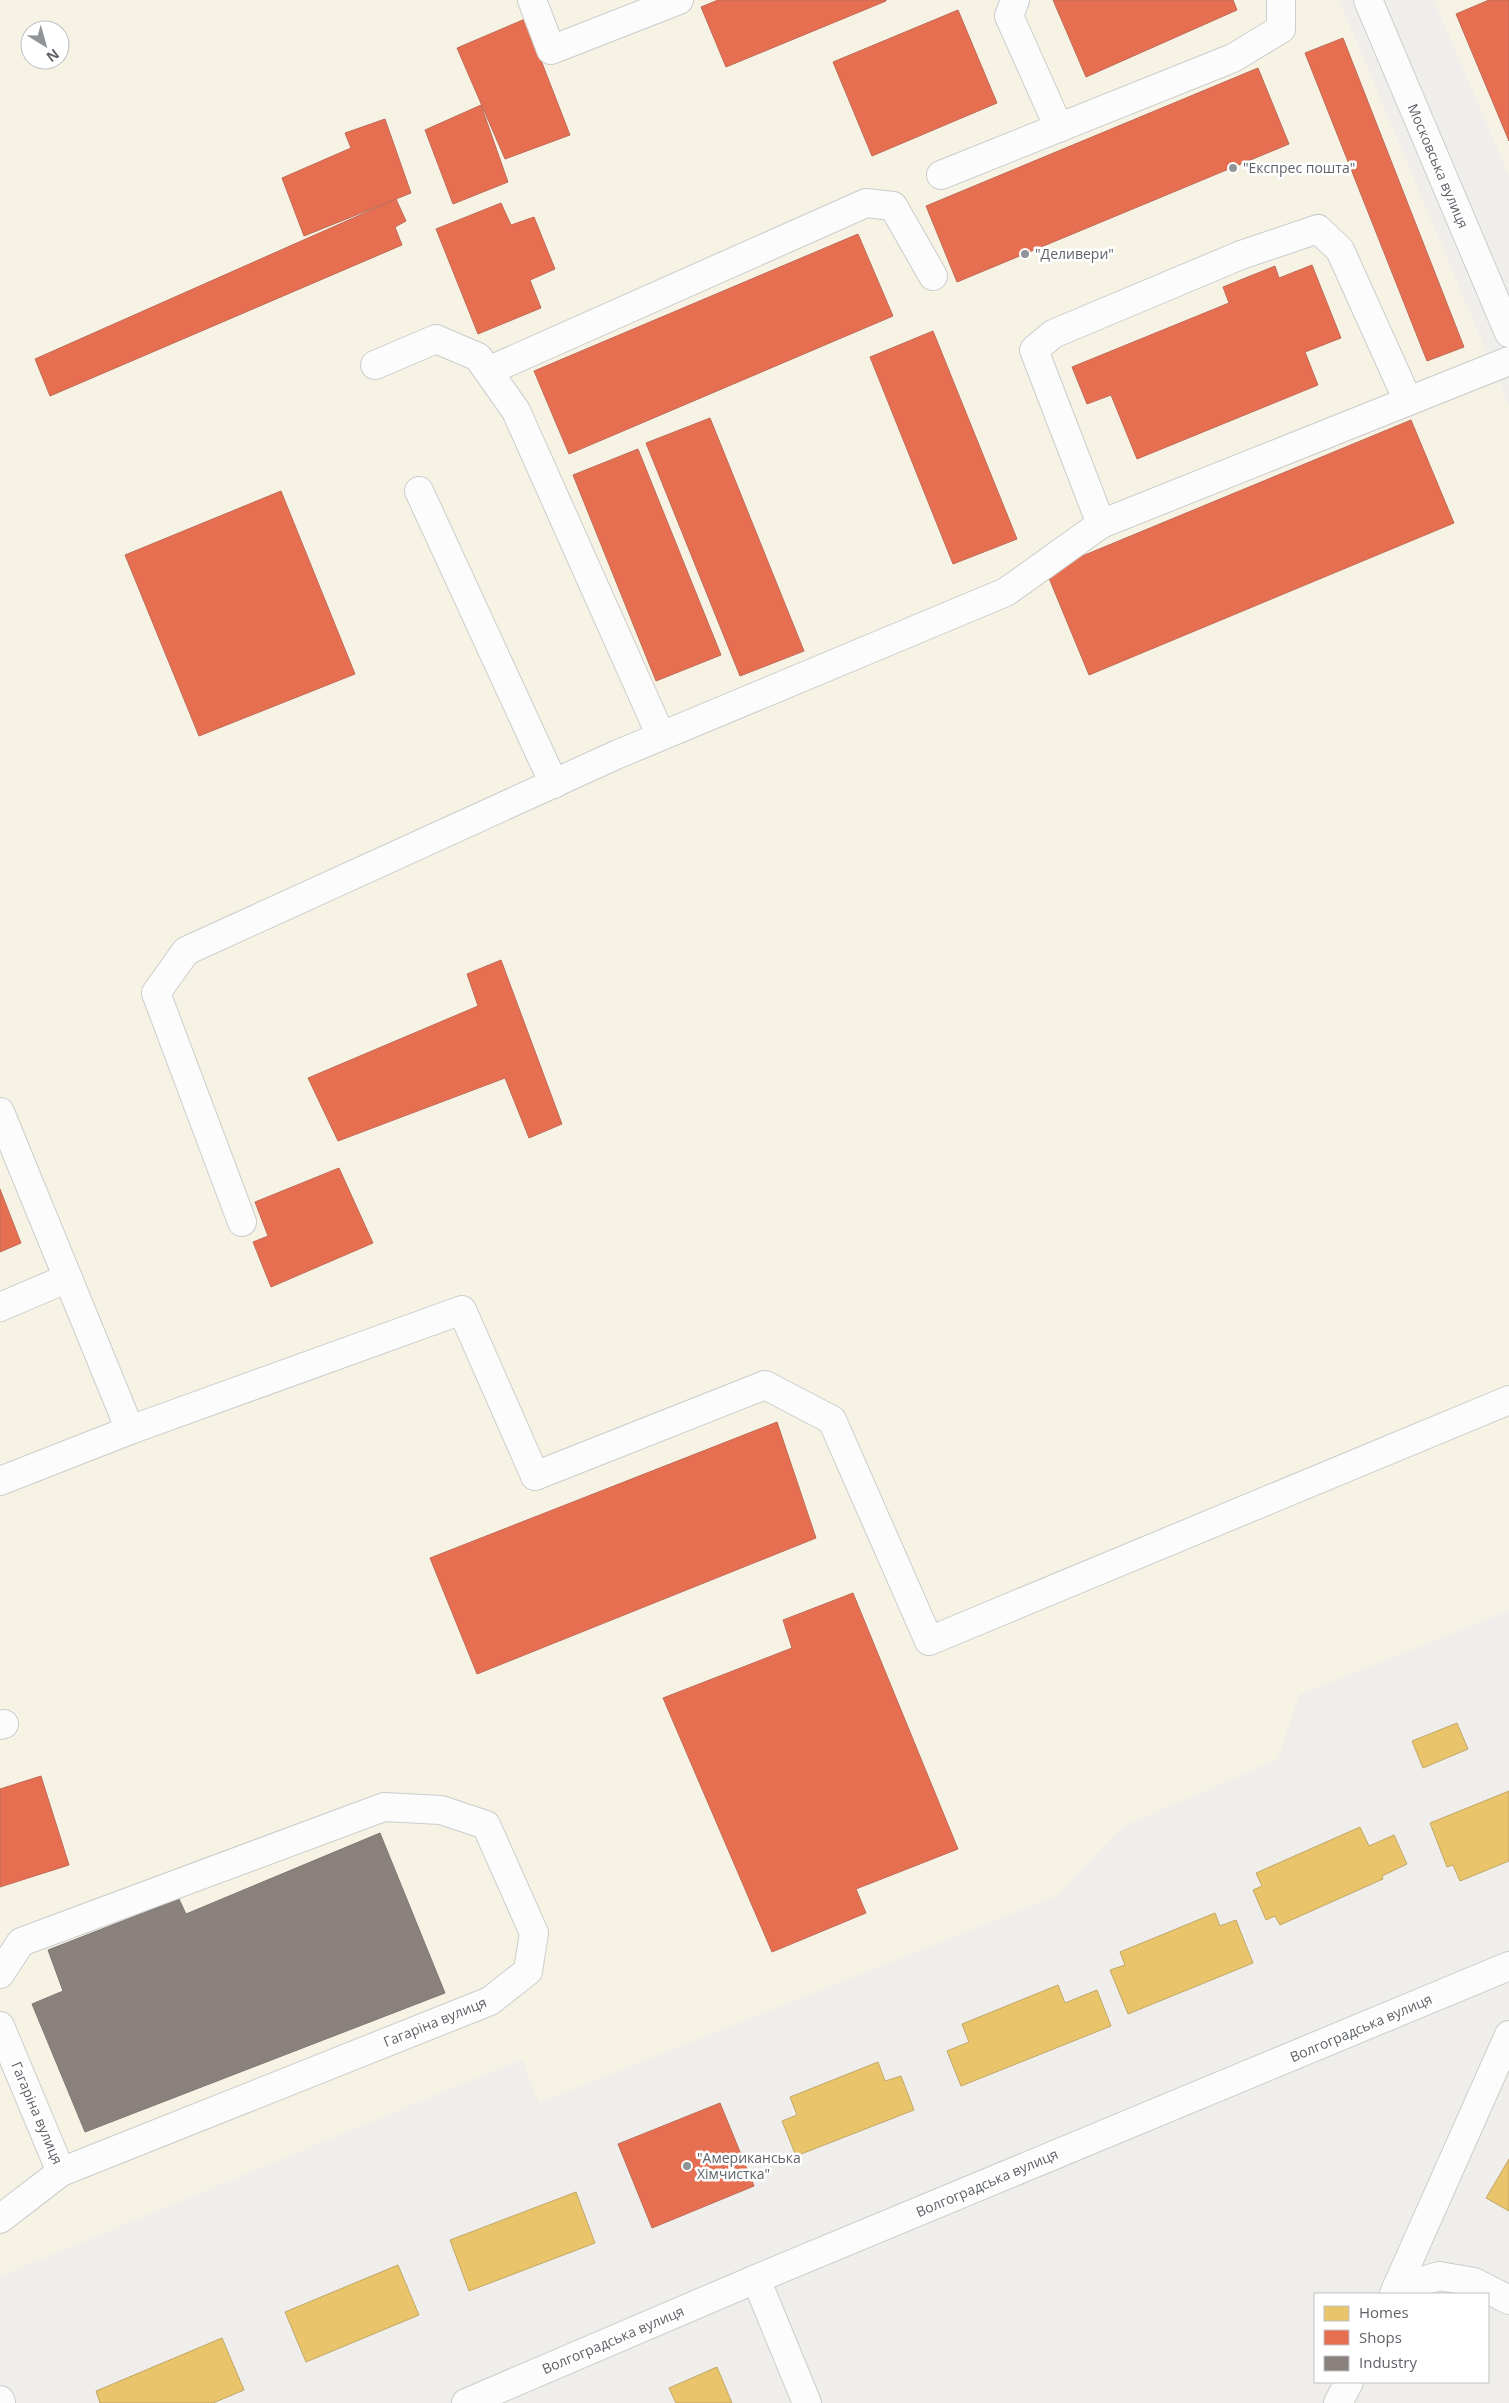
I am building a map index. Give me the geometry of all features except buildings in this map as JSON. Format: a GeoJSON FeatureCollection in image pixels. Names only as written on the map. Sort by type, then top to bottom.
{"type":"FeatureCollection","features":[{"type":"Feature","properties":{"kind":"street"},"geometry":{"type":"LineString","coordinates":[[532,0],[551,50],[679,0]]}},
{"type":"Feature","properties":{"kind":"street"},"geometry":{"type":"LineString","coordinates":[[1015,0],[1009,16],[1059,128]]}},
{"type":"Feature","properties":{"kind":"street"},"geometry":{"type":"LineString","coordinates":[[941,175],[1233,58],[1281,29],[1281,0]]}},
{"type":"Feature","properties":{"kind":"street","name":"Московська вулиця"},"geometry":{"type":"LineString","coordinates":[[1368,0],[1509,332]]}},
{"type":"Feature","properties":{"kind":"street"},"geometry":{"type":"LineString","coordinates":[[488,371],[866,203],[893,206],[933,276]]}},
{"type":"Feature","properties":{"kind":"street"},"geometry":{"type":"LineString","coordinates":[[1101,524],[1034,350],[1053,334],[1241,255],[1318,229],[1340,250],[1408,401]]}},
{"type":"Feature","properties":{"kind":"street"},"geometry":{"type":"LineString","coordinates":[[375,365],[436,339],[478,357],[516,411],[661,736]]}},
{"type":"Feature","properties":{"kind":"street"},"geometry":{"type":"LineString","coordinates":[[242,1222],[156,994],[186,951],[661,736],[1006,592],[1101,524],[1509,361]]}},
{"type":"Feature","properties":{"kind":"street"},"geometry":{"type":"LineString","coordinates":[[419,491],[554,784]]}},
{"type":"Feature","properties":{"kind":"street"},"geometry":{"type":"LineString","coordinates":[[0,1112],[130,1430]]}},
{"type":"Feature","properties":{"kind":"street"},"geometry":{"type":"LineString","coordinates":[[0,1307],[68,1278]]}},
{"type":"Feature","properties":{"kind":"street"},"geometry":{"type":"LineString","coordinates":[[0,1481],[130,1430],[462,1310],[535,1476],[764,1385],[832,1420],[929,1641],[1509,1400]]}},
{"type":"Feature","properties":{"kind":"street","name":"Гагаріна вулиця"},"geometry":{"type":"LineString","coordinates":[[0,1974],[21,1942],[384,1807],[441,1810],[486,1825],[534,1933],[528,1971],[490,2001],[61,2172],[0,2219]]}},
{"type":"Feature","properties":{"kind":"street","name":"Волгоградська вулиця"},"geometry":{"type":"LineString","coordinates":[[466,2403],[756,2279],[1509,1966]]}},
{"type":"Feature","properties":{"kind":"street","name":"Гагаріна вулиця"},"geometry":{"type":"LineString","coordinates":[[0,2026],[61,2172]]}},
{"type":"Feature","properties":{"kind":"street"},"geometry":{"type":"LineString","coordinates":[[1395,2291],[1509,2034]]}},
{"type":"Feature","properties":{"kind":"street"},"geometry":{"type":"LineString","coordinates":[[1395,2291],[1439,2276],[1474,2282],[1509,2300]]}},
{"type":"Feature","properties":{"kind":"street"},"geometry":{"type":"LineString","coordinates":[[756,2279],[807,2403]]}},
{"type":"Feature","properties":{"kind":"street"},"geometry":{"type":"LineString","coordinates":[[1338,2403],[1348,2383]]}},
{"type":"Feature","properties":{"kind":"shaded area"},"geometry":{"type":"Polygon","coordinates":[[[0,0],[1339,0],[1509,406],[1509,1610],[1299,1695],[1278,1759],[1122,1827],[1057,1895],[539,2103],[522,2059],[0,2275],[0,0]]]}},
{"type":"Feature","properties":{"kind":"shaded area"},"geometry":{"type":"Polygon","coordinates":[[[1434,0],[1509,0],[1509,175],[1434,0]]]}},
{"type":"Feature","properties":{"kind":"place","name":"\"Експрес пошта\""},"geometry":{"type":"Point","coordinates":[1233,168]}},
{"type":"Feature","properties":{"kind":"place","name":"\"Деливери\""},"geometry":{"type":"Point","coordinates":[1025,254]}},
{"type":"Feature","properties":{"kind":"place","name":"\"Американська Хімчистка\""},"geometry":{"type":"Point","coordinates":[687,2166]}}]}
